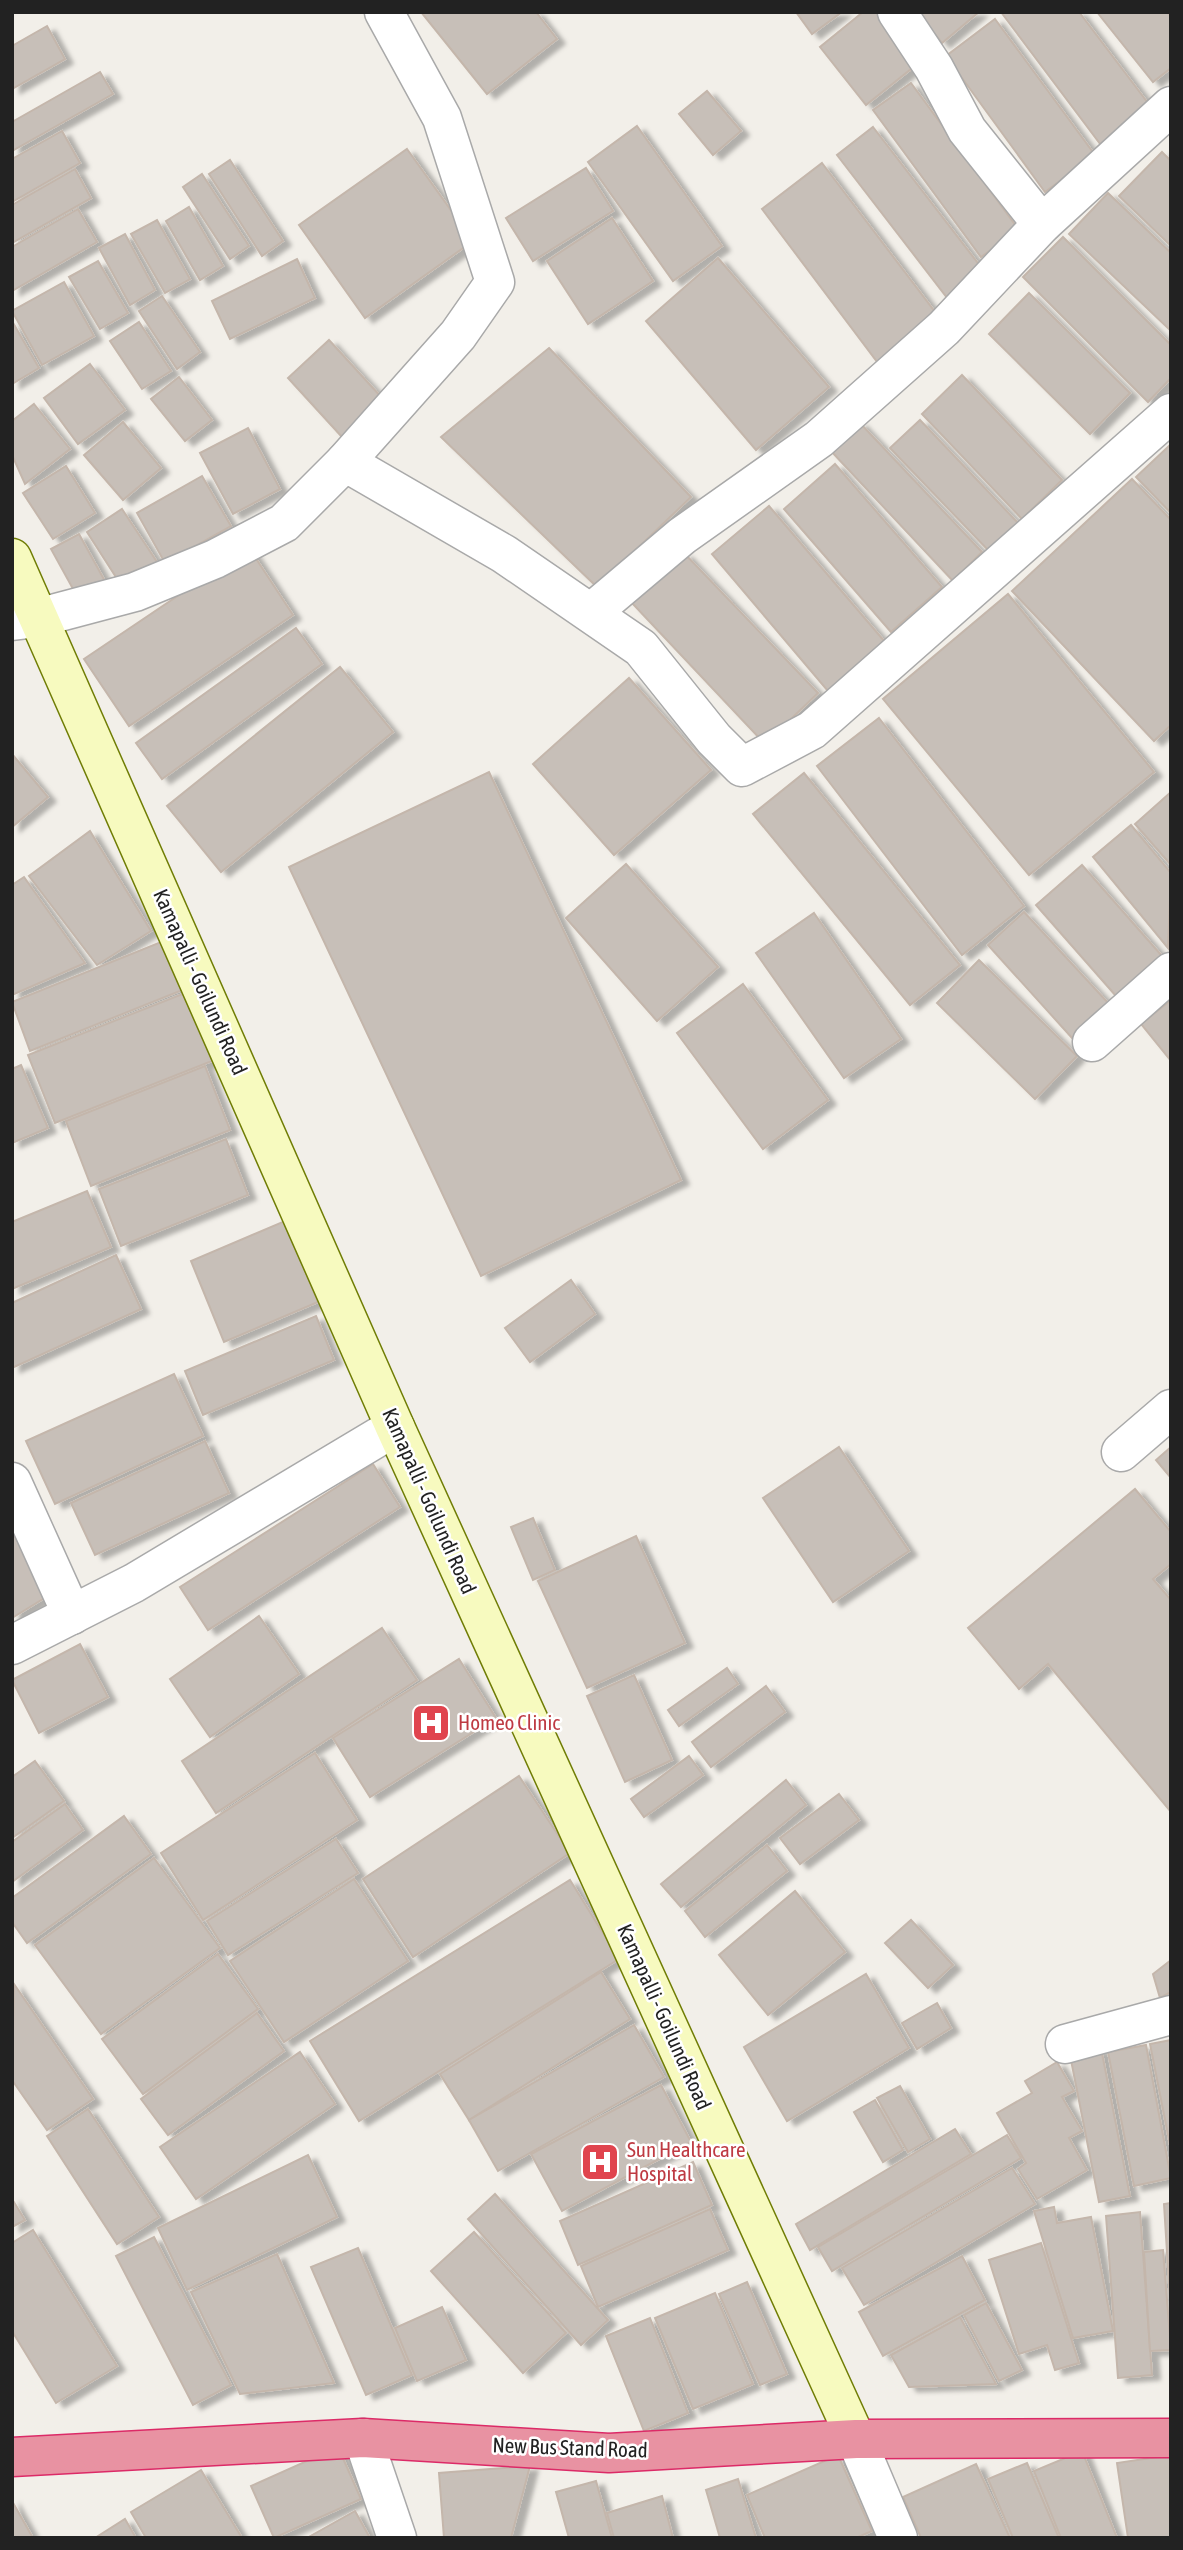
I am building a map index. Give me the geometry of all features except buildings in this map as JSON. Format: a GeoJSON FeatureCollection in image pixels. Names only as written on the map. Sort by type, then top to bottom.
{"type":"FeatureCollection","features":[{"type":"Feature","properties":{"kind":"highway","name":"New Bus Stand Road"},"geometry":{"type":"LineString","coordinates":[[12,2457],[363,2438],[609,2454],[856,2439],[1171,2438]]}},
{"type":"Feature","properties":{"kind":"street"},"geometry":{"type":"LineString","coordinates":[[25,620],[135,593],[215,559],[285,523],[345,462],[458,335],[495,282],[442,118],[384,12]]}},
{"type":"Feature","properties":{"kind":"street"},"geometry":{"type":"LineString","coordinates":[[897,12],[934,68],[967,130],[1042,224]]}},
{"type":"Feature","properties":{"kind":"street"},"geometry":{"type":"LineString","coordinates":[[592,612],[682,536],[819,439],[944,328],[1042,224],[1171,106]]}},
{"type":"Feature","properties":{"kind":"street"},"geometry":{"type":"LineString","coordinates":[[345,462],[504,554],[641,648],[714,739],[742,767],[812,730],[1171,413]]}},
{"type":"Feature","properties":{"kind":"street","name":"Kamapalli - Goilundi Road"},"geometry":{"type":"LineString","coordinates":[[12,558],[25,620],[266,1128],[395,1427],[856,2439]]}},
{"type":"Feature","properties":{"kind":"street"},"geometry":{"type":"LineString","coordinates":[[1092,1042],[1171,972]]}},
{"type":"Feature","properties":{"kind":"street"},"geometry":{"type":"LineString","coordinates":[[1121,1452],[1171,1409]]}},
{"type":"Feature","properties":{"kind":"street"},"geometry":{"type":"LineString","coordinates":[[12,1645],[134,1583],[395,1427]]}},
{"type":"Feature","properties":{"kind":"street"},"geometry":{"type":"LineString","coordinates":[[12,1482],[72,1615]]}},
{"type":"Feature","properties":{"kind":"street"},"geometry":{"type":"LineString","coordinates":[[1065,2044],[1171,2015]]}},
{"type":"Feature","properties":{"kind":"street"},"geometry":{"type":"LineString","coordinates":[[363,2438],[397,2538]]}},
{"type":"Feature","properties":{"kind":"street"},"geometry":{"type":"LineString","coordinates":[[856,2439],[898,2538]]}},
{"type":"Feature","properties":{"kind":"place","name":"Homeo Clinic"},"geometry":{"type":"Point","coordinates":[431,1723]}},
{"type":"Feature","properties":{"kind":"place","name":"Sun Healthcare Hospital"},"geometry":{"type":"Point","coordinates":[600,2162]}}]}
